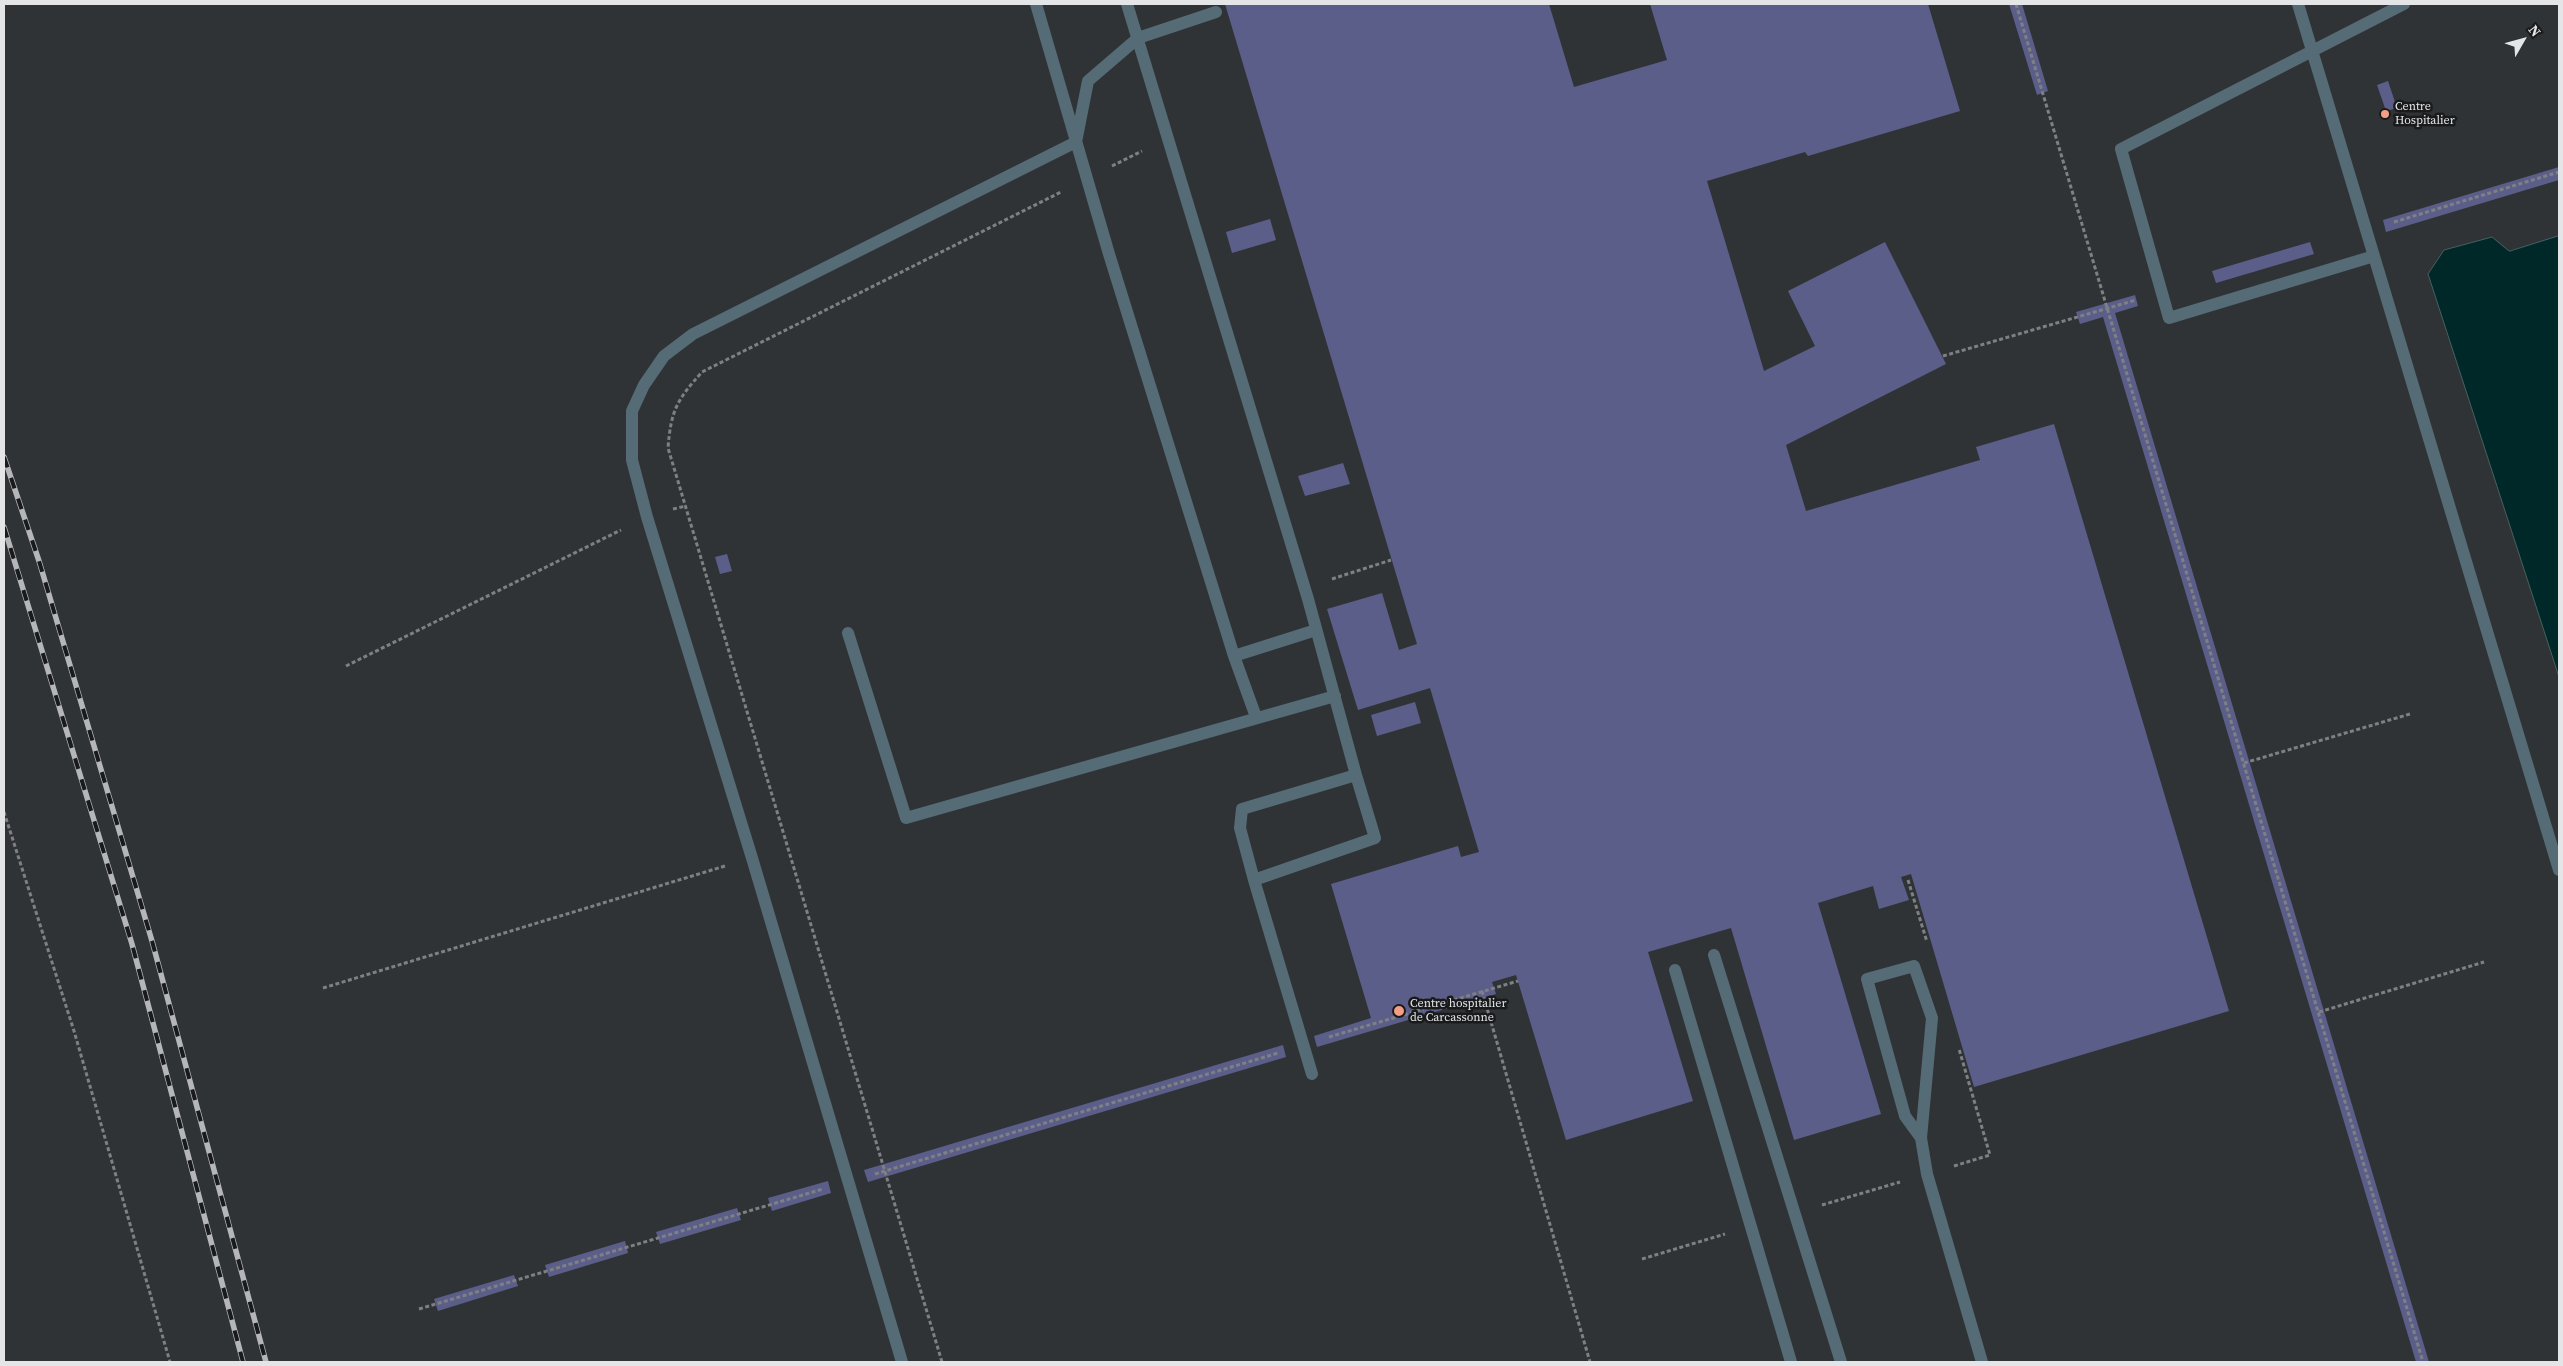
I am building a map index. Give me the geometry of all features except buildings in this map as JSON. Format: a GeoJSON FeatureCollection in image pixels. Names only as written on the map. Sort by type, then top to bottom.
{"type":"FeatureCollection","features":[{"type":"Feature","properties":{"kind":"lane"},"geometry":{"type":"LineString","coordinates":[[1036,4],[1076,142],[1234,656],[1256,717]]}},
{"type":"Feature","properties":{"kind":"lane"},"geometry":{"type":"LineString","coordinates":[[1127,4],[1316,630],[1356,775],[1376,838],[1254,880]]}},
{"type":"Feature","properties":{"kind":"lane"},"geometry":{"type":"LineString","coordinates":[[2298,4],[2559,870]]}},
{"type":"Feature","properties":{"kind":"lane"},"geometry":{"type":"LineString","coordinates":[[2374,256],[2169,318],[2121,149],[2404,4]]}},
{"type":"Feature","properties":{"kind":"lane"},"geometry":{"type":"LineString","coordinates":[[1076,142],[1088,81],[1138,38],[1216,12]]}},
{"type":"Feature","properties":{"kind":"lane"},"geometry":{"type":"LineString","coordinates":[[902,1362],[752,858],[647,517],[632,460],[630,438],[632,411],[644,384],[664,356],[693,334],[1076,142]]}},
{"type":"Feature","properties":{"kind":"lane"},"geometry":{"type":"LineString","coordinates":[[1234,656],[1316,630]]}},
{"type":"Feature","properties":{"kind":"lane"},"geometry":{"type":"LineString","coordinates":[[848,633],[906,818],[1335,696]]}},
{"type":"Feature","properties":{"kind":"lane"},"geometry":{"type":"LineString","coordinates":[[1312,1074],[1240,828],[1242,809],[1356,775]]}},
{"type":"Feature","properties":{"kind":"lane"},"geometry":{"type":"LineString","coordinates":[[1714,955],[1841,1362]]}},
{"type":"Feature","properties":{"kind":"lane"},"geometry":{"type":"LineString","coordinates":[[1921,1138],[1905,1116],[1867,979],[1914,966],[1932,1018],[1921,1138],[1926,1174],[1982,1362]]}},
{"type":"Feature","properties":{"kind":"lane"},"geometry":{"type":"LineString","coordinates":[[1675,970],[1791,1362]]}},
{"type":"Feature","properties":{"kind":"path"},"geometry":{"type":"LineString","coordinates":[[2016,4],[2423,1362]]}},
{"type":"Feature","properties":{"kind":"path"},"geometry":{"type":"LineString","coordinates":[[346,666],[647,517],[686,506]]}},
{"type":"Feature","properties":{"kind":"path"},"geometry":{"type":"LineString","coordinates":[[2244,763],[2410,714]]}},
{"type":"Feature","properties":{"kind":"path"},"geometry":{"type":"LineString","coordinates":[[4,812],[74,1031],[170,1362]]}},
{"type":"Feature","properties":{"kind":"path"},"geometry":{"type":"LineString","coordinates":[[322,988],[788,847]]}},
{"type":"Feature","properties":{"kind":"path"},"geometry":{"type":"LineString","coordinates":[[1908,880],[1928,946]]}},
{"type":"Feature","properties":{"kind":"path"},"geometry":{"type":"LineString","coordinates":[[2319,1012],[2484,962]]}},
{"type":"Feature","properties":{"kind":"path"},"geometry":{"type":"LineString","coordinates":[[419,1309],[1518,981]]}},
{"type":"Feature","properties":{"kind":"path"},"geometry":{"type":"LineString","coordinates":[[1482,992],[1590,1362]]}},
{"type":"Feature","properties":{"kind":"path"},"geometry":{"type":"LineString","coordinates":[[1796,1213],[1990,1155],[1956,1041]]}},
{"type":"Feature","properties":{"kind":"path"},"geometry":{"type":"LineString","coordinates":[[1642,1259],[1751,1226]]}},
{"type":"Feature","properties":{"kind":"water"},"geometry":{"type":"Polygon","coordinates":[[[2559,236],[2559,677],[2428,274],[2444,250],[2492,237],[2509,251],[2559,236]]]}},
{"type":"Feature","properties":{"kind":"railway"},"geometry":{"type":"LineString","coordinates":[[4,457],[39,561],[152,941],[266,1362]]}},
{"type":"Feature","properties":{"kind":"railway"},"geometry":{"type":"LineString","coordinates":[[4,527],[132,944],[243,1362]]}},
{"type":"Feature","properties":{"kind":"place","name":"Centre Hospitalier"},"geometry":{"type":"Point","coordinates":[2385,114]}},
{"type":"Feature","properties":{"kind":"place","name":"Centre hospitalier de Carcassonne"},"geometry":{"type":"Point","coordinates":[1399,1011]}}]}
